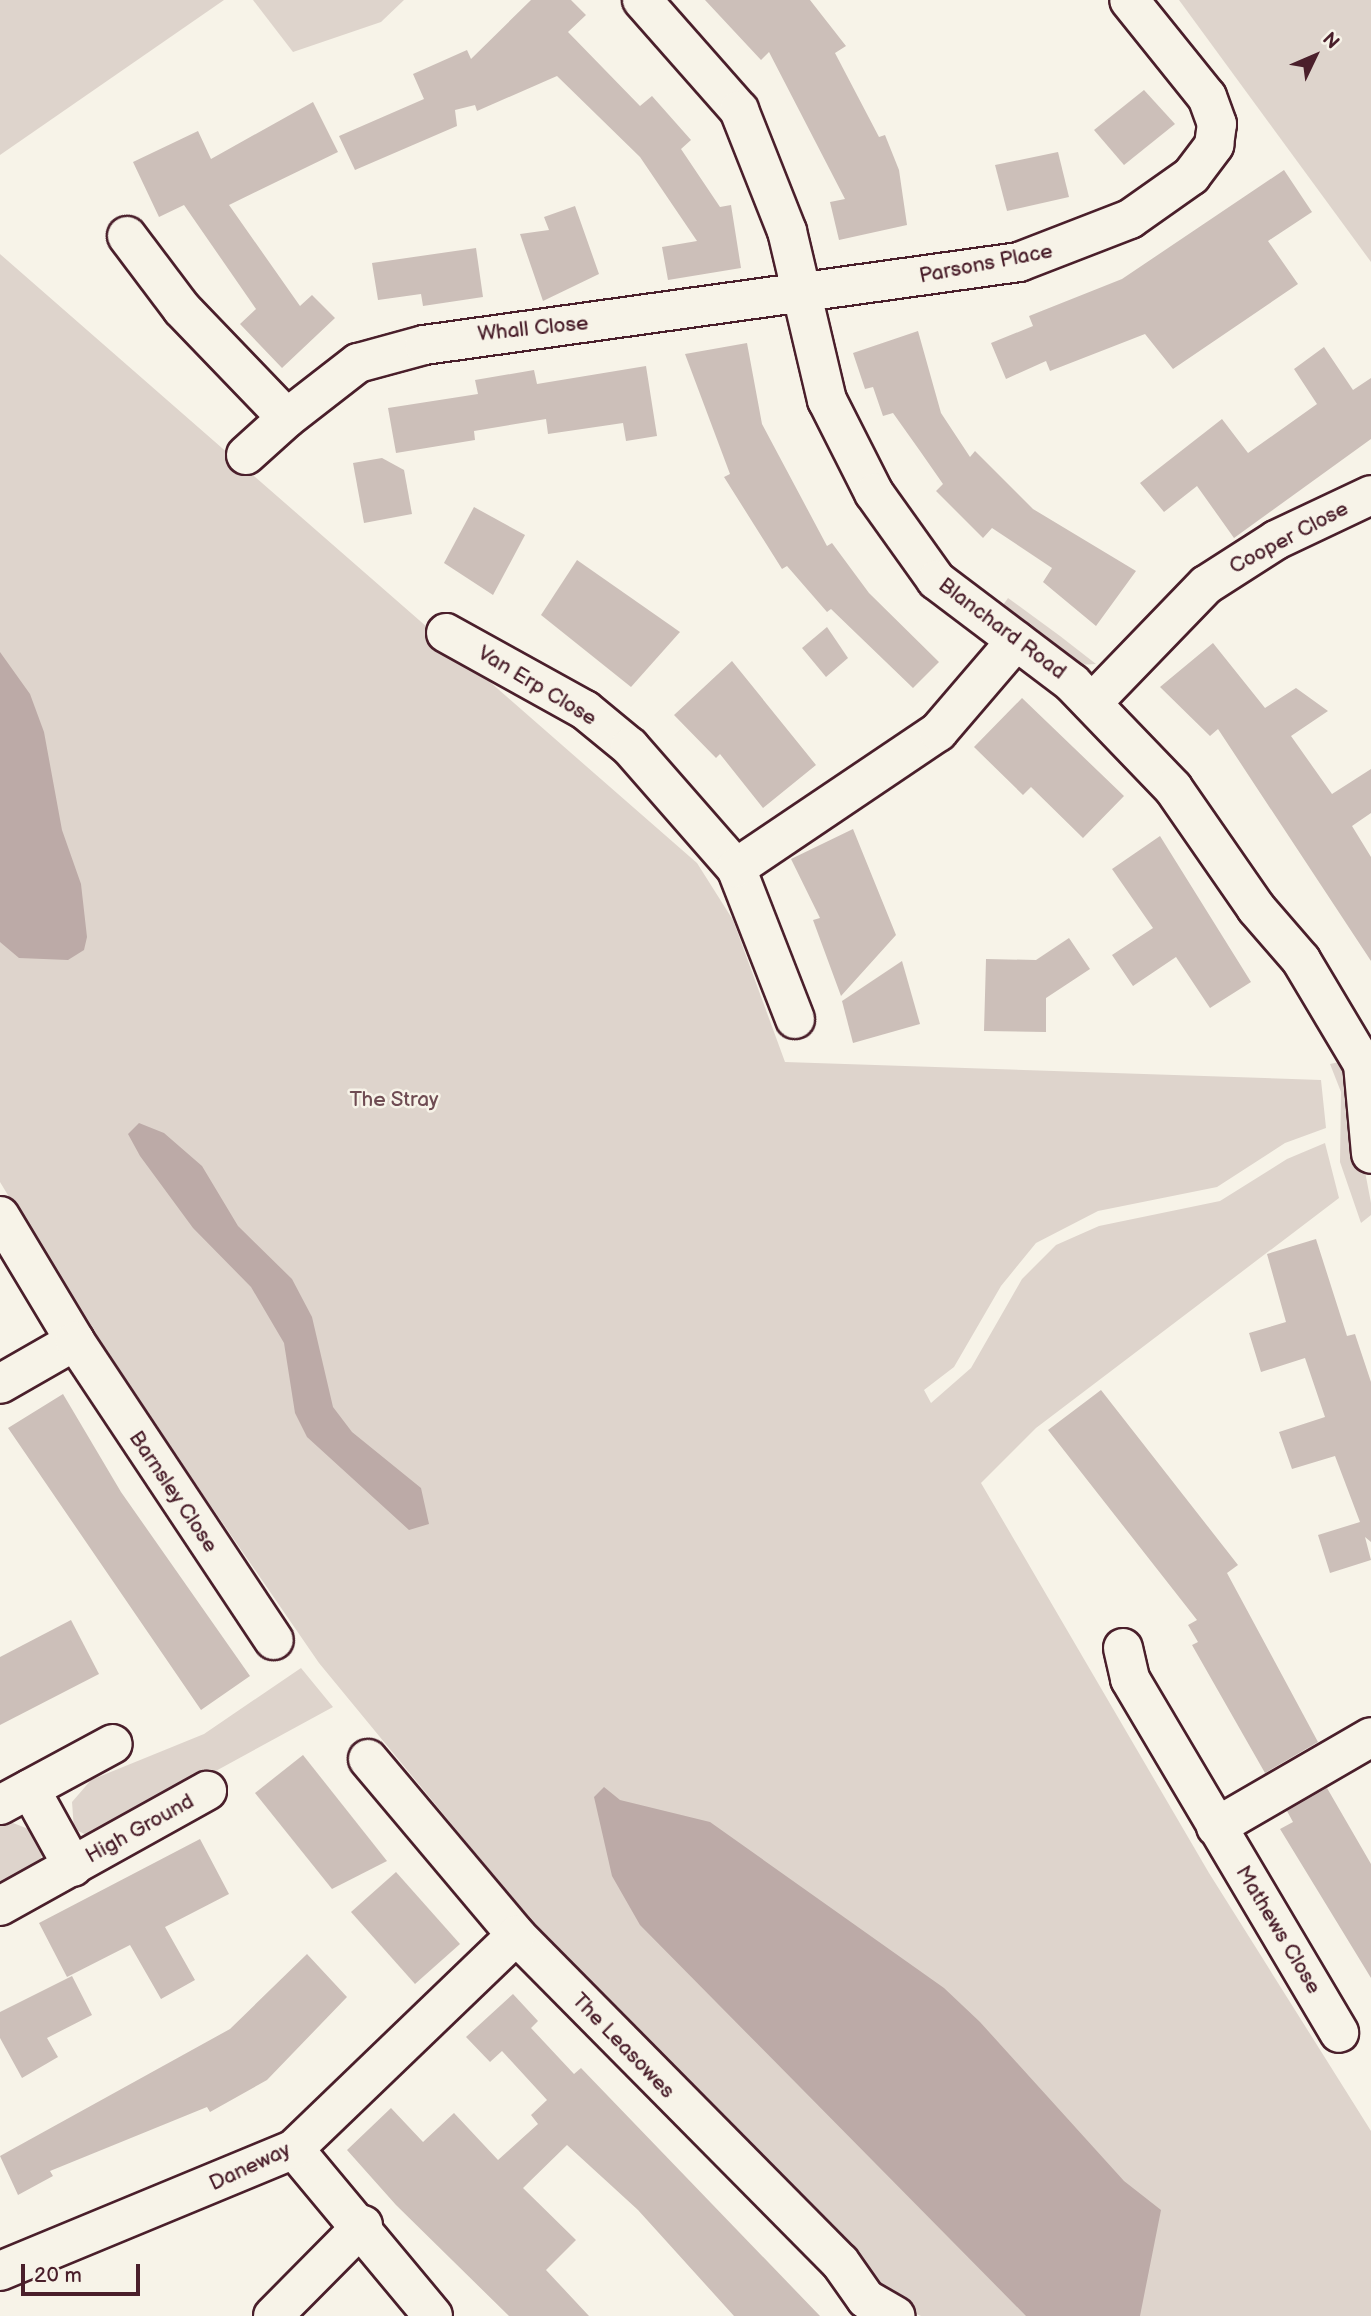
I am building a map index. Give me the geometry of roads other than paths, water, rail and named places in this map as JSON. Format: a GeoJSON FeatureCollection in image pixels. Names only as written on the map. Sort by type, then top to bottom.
{"type":"FeatureCollection","features":[{"type":"Feature","properties":{"kind":"street","name":"Blanchard Road"},"geometry":{"type":"LineString","coordinates":[[642,0],[739,110],[779,204],[827,400],[874,493],[936,580],[1092,703],[1168,781],[1256,908],[1301,960],[1368,1075],[1371,1154]]}},
{"type":"Feature","properties":{"kind":"street","name":"Parsons Place"},"geometry":{"type":"LineString","coordinates":[[800,292],[1044,256],[1130,219],[1191,176],[1214,145],[1214,112],[1129,0]]}},
{"type":"Feature","properties":{"kind":"street"},"geometry":{"type":"LineString","coordinates":[[127,236],[182,309],[287,418]]}},
{"type":"Feature","properties":{"kind":"street","name":"Whall Close"},"geometry":{"type":"LineString","coordinates":[[247,455],[328,381],[373,357],[484,333],[800,292]]}},
{"type":"Feature","properties":{"kind":"street","name":"Cooper Close"},"geometry":{"type":"LineString","coordinates":[[1092,703],[1206,585],[1276,540],[1371,495]]}},
{"type":"Feature","properties":{"kind":"street","name":"Van Erp Close"},"geometry":{"type":"LineString","coordinates":[[446,633],[585,710],[630,747],[736,868],[795,1018]]}},
{"type":"Feature","properties":{"kind":"street"},"geometry":{"type":"LineString","coordinates":[[736,868],[929,739],[1016,641]]}},
{"type":"Feature","properties":{"kind":"street","name":"Barnsley Close"},"geometry":{"type":"LineString","coordinates":[[0,1216],[75,1342],[274,1640]]}},
{"type":"Feature","properties":{"kind":"street"},"geometry":{"type":"LineString","coordinates":[[0,1384],[75,1342]]}},
{"type":"Feature","properties":{"kind":"street","name":"Mathews Close"},"geometry":{"type":"LineString","coordinates":[[1123,1648],[1130,1679],[1339,2033]]}},
{"type":"Feature","properties":{"kind":"street"},"geometry":{"type":"LineString","coordinates":[[1216,1826],[1371,1737]]}},
{"type":"Feature","properties":{"kind":"street","name":"High Ground"},"geometry":{"type":"LineString","coordinates":[[73,1867],[15,1797],[113,1744]]}},
{"type":"Feature","properties":{"kind":"street","name":"The Leasowes"},"geometry":{"type":"LineString","coordinates":[[368,1759],[516,1935],[840,2262],[861,2294],[895,2316]]}},
{"type":"Feature","properties":{"kind":"street","name":"High Ground"},"geometry":{"type":"LineString","coordinates":[[0,1906],[207,1791]]}},
{"type":"Feature","properties":{"kind":"street","name":"Daneway"},"geometry":{"type":"LineString","coordinates":[[0,2271],[294,2149],[516,1935]]}},
{"type":"Feature","properties":{"kind":"street"},"geometry":{"type":"LineString","coordinates":[[294,2149],[363,2225],[400,2281],[433,2316]]}},
{"type":"Feature","properties":{"kind":"street"},"geometry":{"type":"LineString","coordinates":[[273,2316],[363,2225]]}},
{"type":"Feature","properties":{"kind":"park label","name":"The Stray"},"geometry":{"type":"Point","coordinates":[394,1100]}}]}
